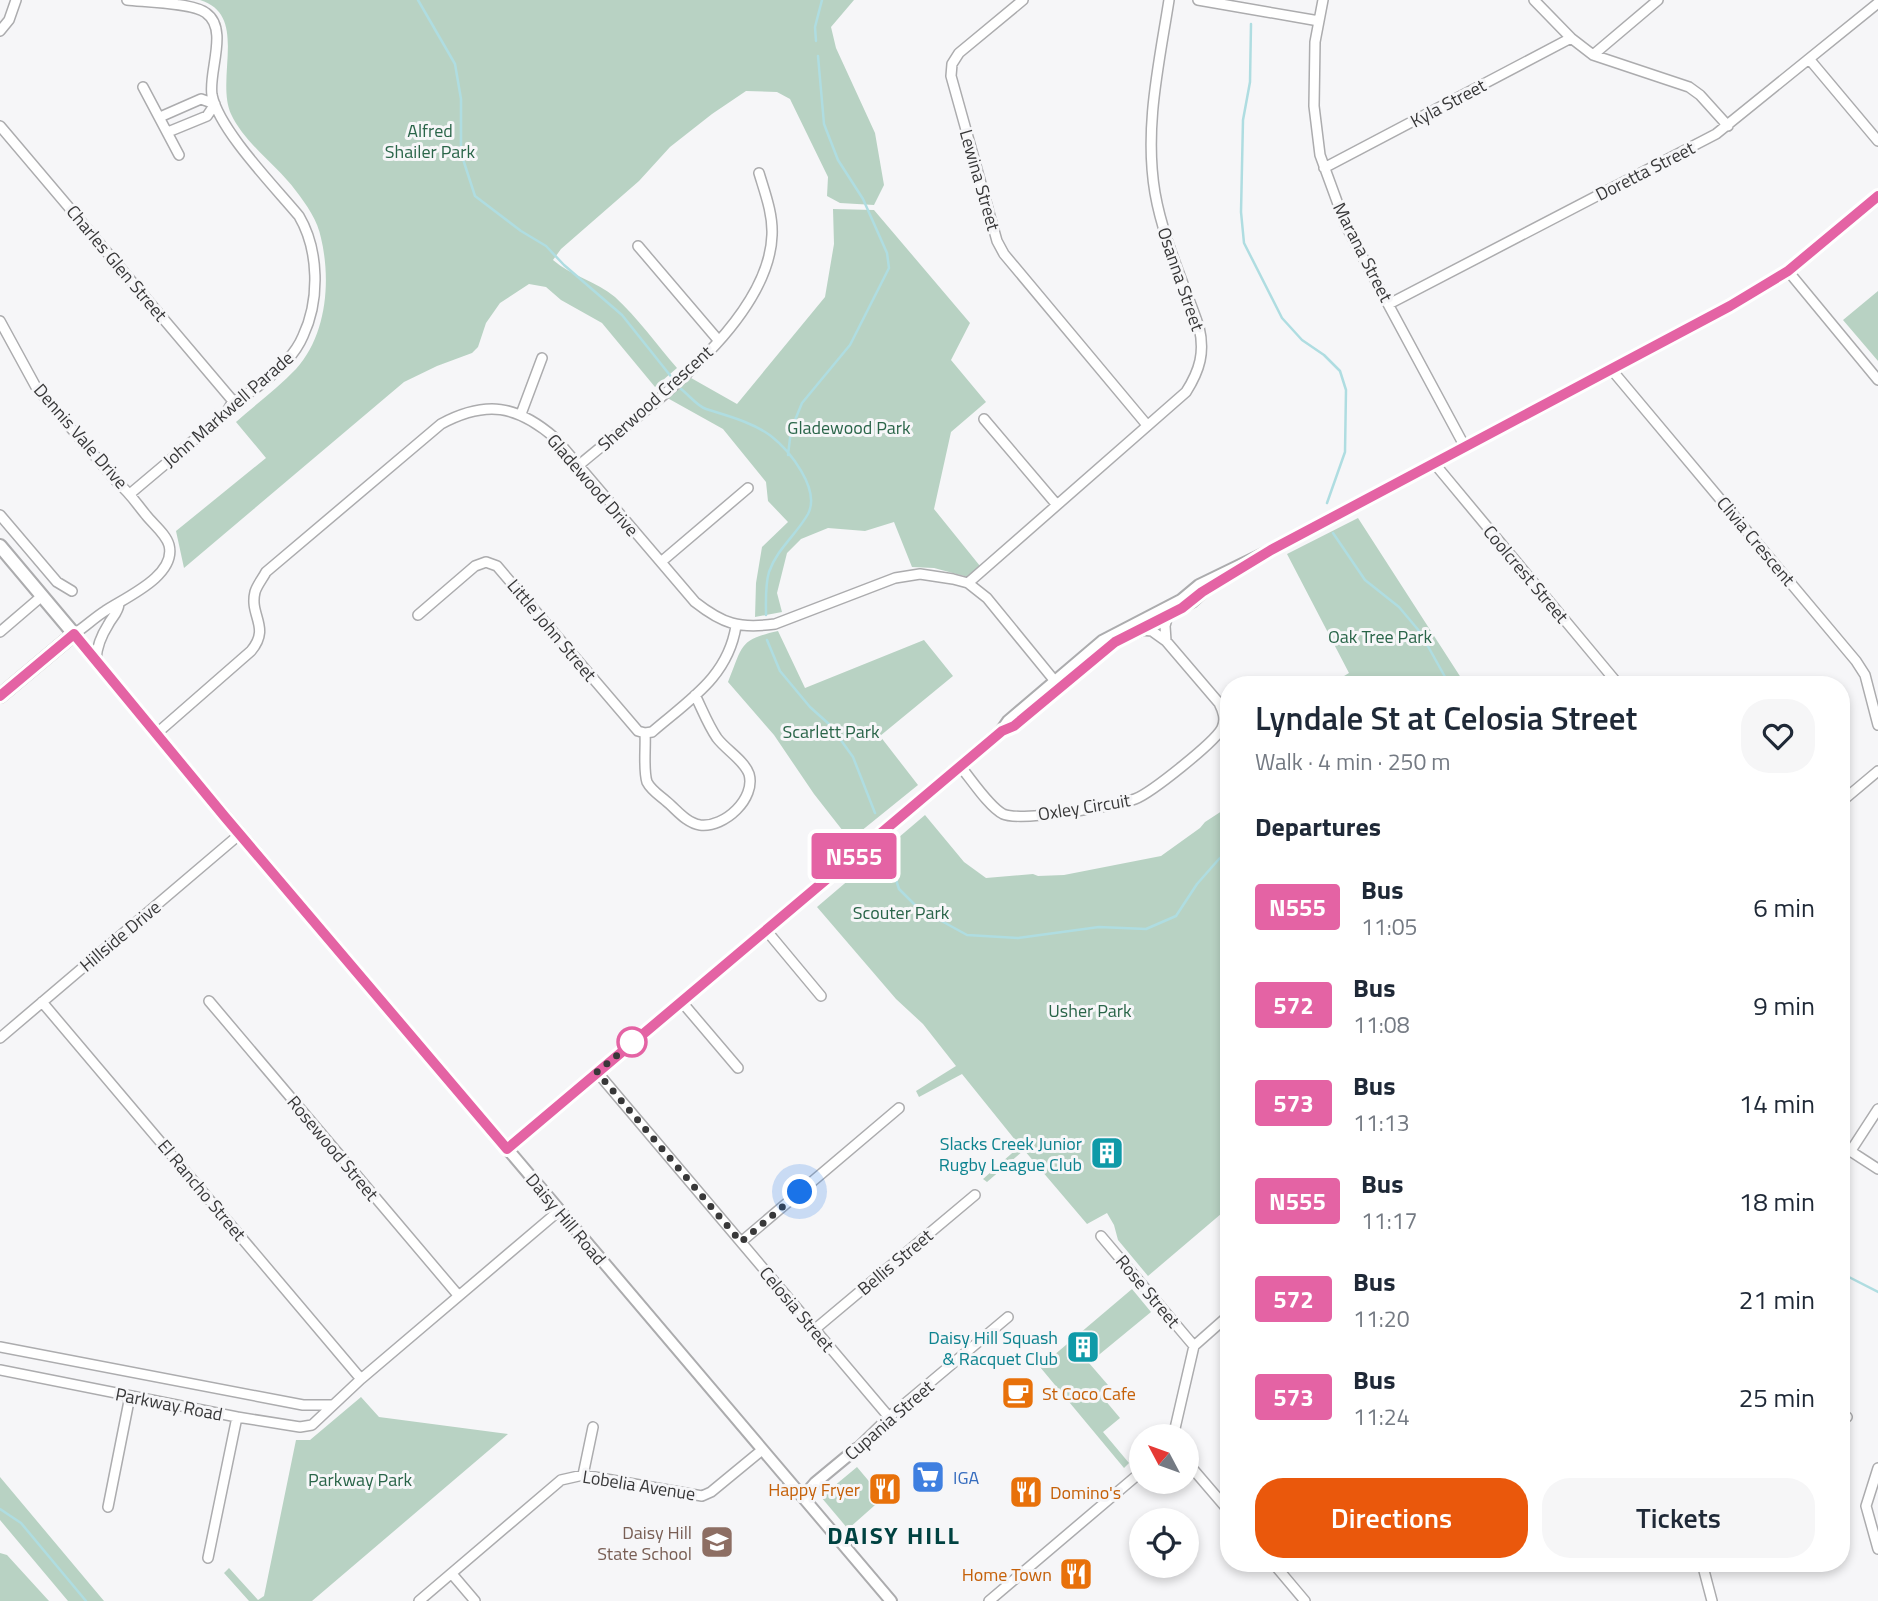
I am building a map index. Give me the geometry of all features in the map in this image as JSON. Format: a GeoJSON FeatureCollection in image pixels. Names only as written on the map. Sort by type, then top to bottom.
{"type":"FeatureCollection","features":[{"type":"Feature","properties":{"kind":"main road","name":"Daisy Hill Road"},"geometry":{"type":"LineString","coordinates":[[0,546],[74,634]]}},
{"type":"Feature","properties":{"kind":"main road"},"geometry":{"type":"LineString","coordinates":[[0,696],[74,634]]}},
{"type":"Feature","properties":{"kind":"street"},"geometry":{"type":"LineString","coordinates":[[0,31],[9,20],[16,0]]}},
{"type":"Feature","properties":{"kind":"street","name":"John Markwell Parade"},"geometry":{"type":"LineString","coordinates":[[127,0],[195,8],[207,13],[218,31],[211,92],[215,104],[225,126],[299,216],[306,228],[316,263],[312,312],[296,349],[283,365],[245,397],[233,401],[226,413],[131,494]]}},
{"type":"Feature","properties":{"kind":"street","name":"Lewina Street"},"geometry":{"type":"LineString","coordinates":[[1023,0],[959,53],[952,64],[951,76],[994,228],[1004,254],[1147,425]]}},
{"type":"Feature","properties":{"kind":"street","name":"Osanna Street"},"geometry":{"type":"LineString","coordinates":[[968,583],[1186,392],[1196,376],[1203,342],[1161,221],[1152,171],[1151,114],[1169,0]]}},
{"type":"Feature","properties":{"kind":"street"},"geometry":{"type":"LineString","coordinates":[[1198,0],[1319,21]]}},
{"type":"Feature","properties":{"kind":"street","name":"Marana Street"},"geometry":{"type":"LineString","coordinates":[[1323,0],[1315,42],[1314,106],[1324,168],[1346,226],[1465,447]]}},
{"type":"Feature","properties":{"kind":"street"},"geometry":{"type":"LineString","coordinates":[[1534,0],[1593,55],[1689,87],[1700,94],[1728,126]]}},
{"type":"Feature","properties":{"kind":"street"},"geometry":{"type":"LineString","coordinates":[[1593,55],[1658,0]]}},
{"type":"Feature","properties":{"kind":"street","name":"Doretta Street"},"geometry":{"type":"LineString","coordinates":[[1389,304],[1728,126],[1878,4]]}},
{"type":"Feature","properties":{"kind":"street","name":"Kyla Street"},"geometry":{"type":"LineString","coordinates":[[1324,168],[1572,38]]}},
{"type":"Feature","properties":{"kind":"street"},"geometry":{"type":"LineString","coordinates":[[1810,60],[1878,141]]}},
{"type":"Feature","properties":{"kind":"street"},"geometry":{"type":"LineString","coordinates":[[143,87],[179,155]]}},
{"type":"Feature","properties":{"kind":"street"},"geometry":{"type":"LineString","coordinates":[[160,117],[201,99],[215,104],[207,116],[168,132]]}},
{"type":"Feature","properties":{"kind":"street","name":"Charles Glen Street"},"geometry":{"type":"LineString","coordinates":[[0,126],[233,401]]}},
{"type":"Feature","properties":{"kind":"street","name":"Sherwood Crescent"},"geometry":{"type":"LineString","coordinates":[[578,466],[698,363],[719,341],[756,291],[768,261],[772,234],[770,209],[759,173]]}},
{"type":"Feature","properties":{"kind":"street"},"geometry":{"type":"LineString","coordinates":[[1057,684],[1113,634],[1730,306],[1788,271],[1878,196]]}},
{"type":"Feature","properties":{"kind":"street"},"geometry":{"type":"LineString","coordinates":[[638,246],[719,341]]}},
{"type":"Feature","properties":{"kind":"street"},"geometry":{"type":"LineString","coordinates":[[1788,271],[1878,380]]}},
{"type":"Feature","properties":{"kind":"street","name":"Dennis Vale Drive"},"geometry":{"type":"LineString","coordinates":[[0,321],[36,387],[118,483],[131,494],[166,538],[169,546],[168,561],[154,579],[119,604]]}},
{"type":"Feature","properties":{"kind":"street"},"geometry":{"type":"LineString","coordinates":[[521,414],[542,358]]}},
{"type":"Feature","properties":{"kind":"street","name":"Clivia Crescent"},"geometry":{"type":"LineString","coordinates":[[1611,369],[1856,661],[1865,675],[1878,725]]}},
{"type":"Feature","properties":{"kind":"street","name":"Gladewood Drive"},"geometry":{"type":"LineString","coordinates":[[156,734],[259,642],[261,629],[255,607],[256,592],[266,572],[441,424],[461,413],[504,409],[521,414],[540,425],[555,438],[695,601],[714,617],[736,626]]}},
{"type":"Feature","properties":{"kind":"street"},"geometry":{"type":"LineString","coordinates":[[984,419],[1057,505]]}},
{"type":"Feature","properties":{"kind":"street","name":"Coolcrest Street"},"geometry":{"type":"LineString","coordinates":[[1434,463],[1611,676]]}},
{"type":"Feature","properties":{"kind":"street"},"geometry":{"type":"LineString","coordinates":[[661,562],[748,488]]}},
{"type":"Feature","properties":{"kind":"street"},"geometry":{"type":"LineString","coordinates":[[0,514],[57,582],[72,591]]}},
{"type":"Feature","properties":{"kind":"street"},"geometry":{"type":"LineString","coordinates":[[507,1149],[1002,731],[1008,721],[1115,642],[1168,615],[1271,550]]}},
{"type":"Feature","properties":{"kind":"street","name":"Little John Street"},"geometry":{"type":"LineString","coordinates":[[418,615],[475,566],[486,562],[498,566],[638,731],[645,733]]}},
{"type":"Feature","properties":{"kind":"street"},"geometry":{"type":"LineString","coordinates":[[695,695],[716,737],[748,772],[751,786],[743,802],[726,818],[713,824],[701,825],[689,821],[654,792],[648,783],[645,733],[652,732],[720,671],[734,638],[736,626],[775,624],[895,578],[920,574],[953,579],[968,583],[987,598],[1057,684]]}},
{"type":"Feature","properties":{"kind":"street"},"geometry":{"type":"LineString","coordinates":[[0,632],[43,596]]}},
{"type":"Feature","properties":{"kind":"street"},"geometry":{"type":"LineString","coordinates":[[74,634],[106,610],[119,604],[119,610],[109,622],[97,646],[96,659]]}},
{"type":"Feature","properties":{"kind":"street"},"geometry":{"type":"LineString","coordinates":[[1166,641],[1165,626],[1168,615]]}},
{"type":"Feature","properties":{"kind":"street","name":"Oxley Circuit"},"geometry":{"type":"LineString","coordinates":[[1141,630],[1152,631],[1166,641],[1220,705]]}},
{"type":"Feature","properties":{"kind":"street","name":"Daisy Hill Road"},"geometry":{"type":"LineString","coordinates":[[74,634],[240,834],[891,1601]]}},
{"type":"Feature","properties":{"kind":"street","name":"Oxley Circuit"},"geometry":{"type":"LineString","coordinates":[[960,766],[998,811],[1015,818],[1119,804],[1138,798],[1156,787],[1220,731]]}},
{"type":"Feature","properties":{"kind":"street"},"geometry":{"type":"LineString","coordinates":[[1850,794],[1878,771]]}},
{"type":"Feature","properties":{"kind":"street","name":"Hillside Drive"},"geometry":{"type":"LineString","coordinates":[[0,1038],[240,834]]}},
{"type":"Feature","properties":{"kind":"street"},"geometry":{"type":"LineString","coordinates":[[766,930],[821,996]]}},
{"type":"Feature","properties":{"kind":"street"},"geometry":{"type":"LineString","coordinates":[[681,1001],[738,1068]]}},
{"type":"Feature","properties":{"kind":"street","name":"El Rancho Street"},"geometry":{"type":"LineString","coordinates":[[42,1002],[362,1378]]}},
{"type":"Feature","properties":{"kind":"street","name":"Rosewood Street"},"geometry":{"type":"LineString","coordinates":[[209,1002],[458,1296]]}},
{"type":"Feature","properties":{"kind":"street","name":"Celosia Street"},"geometry":{"type":"LineString","coordinates":[[597,1072],[889,1417]]}},
{"type":"Feature","properties":{"kind":"street"},"geometry":{"type":"LineString","coordinates":[[741,1242],[900,1108]]}},
{"type":"Feature","properties":{"kind":"street"},"geometry":{"type":"LineString","coordinates":[[1878,1109],[1850,1152],[1878,1169]]}},
{"type":"Feature","properties":{"kind":"street","name":"Bellis Street"},"geometry":{"type":"LineString","coordinates":[[814,1330],[975,1195]]}},
{"type":"Feature","properties":{"kind":"street","name":"Parkway Road"},"geometry":{"type":"LineString","coordinates":[[0,1370],[237,1417],[300,1427],[312,1425],[362,1378],[560,1210]]}},
{"type":"Feature","properties":{"kind":"street","name":"Rose Street"},"geometry":{"type":"LineString","coordinates":[[1101,1236],[1194,1346]]}},
{"type":"Feature","properties":{"kind":"street","name":"Cupania Street"},"geometry":{"type":"LineString","coordinates":[[803,1497],[889,1417],[1008,1317]]}},
{"type":"Feature","properties":{"kind":"street"},"geometry":{"type":"LineString","coordinates":[[1176,1424],[1194,1346],[1220,1323]]}},
{"type":"Feature","properties":{"kind":"street","name":"Parkway Road"},"geometry":{"type":"LineString","coordinates":[[0,1347],[303,1405],[331,1405]]}},
{"type":"Feature","properties":{"kind":"street"},"geometry":{"type":"LineString","coordinates":[[108,1507],[130,1396]]}},
{"type":"Feature","properties":{"kind":"street"},"geometry":{"type":"LineString","coordinates":[[208,1558],[237,1417]]}},
{"type":"Feature","properties":{"kind":"street"},"geometry":{"type":"LineString","coordinates":[[583,1475],[593,1427]]}},
{"type":"Feature","properties":{"kind":"street","name":"Lobelia Avenue"},"geometry":{"type":"LineString","coordinates":[[419,1601],[561,1480],[583,1475],[702,1496],[711,1492],[762,1450]]}},
{"type":"Feature","properties":{"kind":"street"},"geometry":{"type":"LineString","coordinates":[[1878,1468],[1866,1506],[1878,1549]]}},
{"type":"Feature","properties":{"kind":"street"},"geometry":{"type":"LineString","coordinates":[[1199,1474],[1220,1494]]}},
{"type":"Feature","properties":{"kind":"street"},"geometry":{"type":"LineString","coordinates":[[989,1601],[1129,1482]]}},
{"type":"Feature","properties":{"kind":"street"},"geometry":{"type":"LineString","coordinates":[[1281,1572],[1305,1601]]}},
{"type":"Feature","properties":{"kind":"street"},"geometry":{"type":"LineString","coordinates":[[1704,1572],[1712,1601]]}},
{"type":"Feature","properties":{"kind":"street"},"geometry":{"type":"LineString","coordinates":[[452,1574],[475,1601]]}},
{"type":"Feature","properties":{"kind":"green space","name":"Alfred Shailer Park"},"geometry":{"type":"Polygon","coordinates":[[[200,0],[854,0],[831,27],[836,48],[875,133],[884,185],[874,205],[840,203],[827,196],[828,177],[790,99],[777,92],[746,91],[670,147],[639,181],[561,249],[553,260],[615,297],[677,368],[655,387],[602,323],[561,300],[546,287],[529,284],[500,303],[486,323],[478,347],[472,353],[404,382],[184,568],[176,531],[266,458],[236,422],[289,376],[306,355],[320,324],[326,289],[324,254],[317,225],[296,191],[244,135],[231,114],[226,83],[227,33],[223,19],[215,8],[200,0]]]}},
{"type":"Feature","properties":{"kind":"green space","name":"Gladewood Park"},"geometry":{"type":"Polygon","coordinates":[[[833,209],[874,210],[970,323],[951,360],[986,402],[951,432],[934,509],[980,566],[968,577],[934,568],[912,567],[894,522],[865,531],[828,528],[801,539],[787,553],[777,593],[782,612],[755,617],[756,583],[762,547],[788,522],[768,501],[766,482],[723,429],[662,395],[684,374],[737,404],[825,297],[834,244],[833,209]]]}},
{"type":"Feature","properties":{"kind":"green space"},"geometry":{"type":"Polygon","coordinates":[[[1878,291],[1878,361],[1843,320],[1878,291]]]}},
{"type":"Feature","properties":{"kind":"green space","name":"Oak Tree Park"},"geometry":{"type":"Polygon","coordinates":[[[1358,518],[1460,676],[1344,676],[1349,673],[1287,554],[1358,518]]]}},
{"type":"Feature","properties":{"kind":"green space","name":"Scarlett Park"},"geometry":{"type":"Polygon","coordinates":[[[778,631],[805,688],[924,640],[953,676],[880,736],[918,785],[850,840],[814,794],[774,735],[728,682],[744,646],[755,638],[778,631]]]}},
{"type":"Feature","properties":{"kind":"green space","name":"Usher Park"},"geometry":{"type":"Polygon","coordinates":[[[1220,812],[1220,1215],[1148,1276],[1118,1240],[1107,1213],[1087,1224],[1024,1150],[987,1182],[983,1179],[1020,1146],[962,1074],[919,1097],[916,1091],[956,1066],[923,1024],[896,999],[817,907],[925,815],[964,862],[986,878],[1033,874],[1064,875],[1161,856],[1220,812]]]}},
{"type":"Feature","properties":{"kind":"green space"},"geometry":{"type":"Polygon","coordinates":[[[1132,1289],[1151,1312],[1089,1363],[1108,1385],[1099,1393],[1120,1418],[1103,1432],[1129,1463],[1124,1468],[1040,1367],[1132,1289]]]}},
{"type":"Feature","properties":{"kind":"green space","name":"Parkway Park"},"geometry":{"type":"Polygon","coordinates":[[[361,1397],[379,1417],[508,1434],[312,1601],[249,1601],[224,1573],[229,1568],[258,1600],[264,1596],[296,1440],[310,1440],[361,1397]]]}},
{"type":"Feature","properties":{"kind":"green space"},"geometry":{"type":"Polygon","coordinates":[[[857,1467],[883,1498],[848,1529],[821,1497],[857,1467]]]}},
{"type":"Feature","properties":{"kind":"green space"},"geometry":{"type":"Polygon","coordinates":[[[0,1477],[104,1601],[68,1601],[0,1520],[0,1477]]]}},
{"type":"Feature","properties":{"kind":"green space"},"geometry":{"type":"Polygon","coordinates":[[[0,1553],[7,1555],[49,1601],[0,1601],[0,1553]]]}},
{"type":"Feature","properties":{"kind":"waterway"},"geometry":{"type":"LineString","coordinates":[[418,0],[455,64],[461,99],[461,153],[475,196],[521,231],[546,246],[622,315],[673,379]]}},
{"type":"Feature","properties":{"kind":"waterway"},"geometry":{"type":"LineString","coordinates":[[816,41],[815,27],[822,0]]}},
{"type":"Feature","properties":{"kind":"waterway"},"geometry":{"type":"LineString","coordinates":[[1251,24],[1250,82],[1243,120],[1241,212],[1244,243],[1282,318],[1302,340],[1324,355],[1340,371],[1346,390],[1345,452],[1327,503]]}},
{"type":"Feature","properties":{"kind":"waterway"},"geometry":{"type":"LineString","coordinates":[[788,455],[791,430],[802,403],[850,345],[889,268],[887,253],[863,199],[838,160],[824,124],[818,56]]}},
{"type":"Feature","properties":{"kind":"waterway"},"geometry":{"type":"LineString","coordinates":[[681,389],[703,408],[748,423],[771,436],[794,460],[807,482],[811,504],[808,514],[777,556],[769,572],[766,615]]}},
{"type":"Feature","properties":{"kind":"waterway"},"geometry":{"type":"LineString","coordinates":[[1333,533],[1365,580],[1399,607],[1420,632],[1445,676]]}},
{"type":"Feature","properties":{"kind":"waterway"},"geometry":{"type":"LineString","coordinates":[[767,640],[780,671],[810,707],[830,725],[853,757],[875,813]]}},
{"type":"Feature","properties":{"kind":"waterway"},"geometry":{"type":"LineString","coordinates":[[887,852],[899,889],[918,908],[967,935],[1018,938],[1099,927],[1146,929],[1176,916],[1197,884],[1220,858]]}},
{"type":"Feature","properties":{"kind":"waterway"},"geometry":{"type":"LineString","coordinates":[[1850,1278],[1878,1292]]}},
{"type":"Feature","properties":{"kind":"waterway"},"geometry":{"type":"LineString","coordinates":[[0,1509],[21,1523],[86,1601]]}},
{"type":"Feature","properties":{"kind":"bus line","name":"N555"},"geometry":{"type":"LineString","coordinates":[[0,696],[74,634],[225,817],[507,1149],[1002,731],[1014,726],[1115,642],[1182,608],[1202,592],[1271,550],[1780,277],[1878,196]]}},
{"type":"Feature","properties":{"kind":"place","name":"Slacks Creek Junior Rugby League Club"},"geometry":{"type":"Point","coordinates":[1107,1153]}},
{"type":"Feature","properties":{"kind":"place","name":"Daisy Hill Squash & Racquet Club"},"geometry":{"type":"Point","coordinates":[1083,1347]}},
{"type":"Feature","properties":{"kind":"place","name":"St Coco Cafe"},"geometry":{"type":"Point","coordinates":[1018,1393]}},
{"type":"Feature","properties":{"kind":"place","name":"IGA"},"geometry":{"type":"Point","coordinates":[928,1477]}},
{"type":"Feature","properties":{"kind":"place","name":"Happy Fryer"},"geometry":{"type":"Point","coordinates":[885,1489]}},
{"type":"Feature","properties":{"kind":"place","name":"Domino's"},"geometry":{"type":"Point","coordinates":[1026,1492]}},
{"type":"Feature","properties":{"kind":"place","name":"Daisy Hill State School"},"geometry":{"type":"Point","coordinates":[717,1542]}},
{"type":"Feature","properties":{"kind":"place","name":"Home Town"},"geometry":{"type":"Point","coordinates":[1076,1574]}},
{"type":"Feature","properties":{"kind":"district","name":"DAISY HILL"},"geometry":{"type":"Point","coordinates":[894,1535]}},
{"type":"Feature","properties":{"kind":"route"},"geometry":{"type":"LineString","coordinates":[[632,1042],[639,1037],[597,1072],[741,1242],[800,1192]]}},
{"type":"Feature","properties":{"kind":"park label","name":"Scouter Park"},"geometry":{"type":"Point","coordinates":[901,912]}}]}
